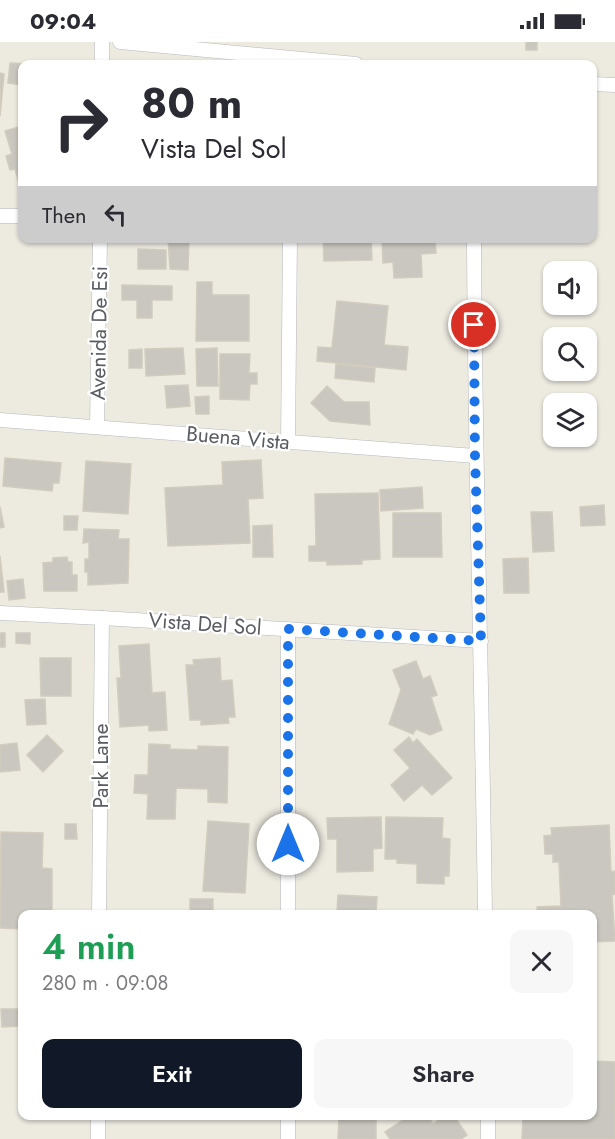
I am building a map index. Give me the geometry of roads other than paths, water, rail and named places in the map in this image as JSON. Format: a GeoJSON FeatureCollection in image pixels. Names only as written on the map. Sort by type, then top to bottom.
{"type":"FeatureCollection","features":[{"type":"Feature","properties":{"kind":"street"},"geometry":{"type":"LineString","coordinates":[[102,42],[102,60]]}},
{"type":"Feature","properties":{"kind":"street"},"geometry":{"type":"LineString","coordinates":[[120,42],[275,60]]}},
{"type":"Feature","properties":{"kind":"street"},"geometry":{"type":"LineString","coordinates":[[597,84],[615,85]]}},
{"type":"Feature","properties":{"kind":"street"},"geometry":{"type":"LineString","coordinates":[[0,216],[18,216]]}},
{"type":"Feature","properties":{"kind":"street","name":"Avenida De Esi"},"geometry":{"type":"LineString","coordinates":[[97,427],[100,243]]}},
{"type":"Feature","properties":{"kind":"street"},"geometry":{"type":"LineString","coordinates":[[288,442],[290,243]]}},
{"type":"Feature","properties":{"kind":"street"},"geometry":{"type":"LineString","coordinates":[[474,243],[475,456],[481,641],[485,910]]}},
{"type":"Feature","properties":{"kind":"street","name":"Buena Vista"},"geometry":{"type":"LineString","coordinates":[[0,420],[475,456]]}},
{"type":"Feature","properties":{"kind":"street","name":"Vista Del Sol"},"geometry":{"type":"LineString","coordinates":[[0,614],[481,641]]}},
{"type":"Feature","properties":{"kind":"street","name":"Park Lane"},"geometry":{"type":"LineString","coordinates":[[99,910],[102,618]]}},
{"type":"Feature","properties":{"kind":"street"},"geometry":{"type":"LineString","coordinates":[[288,629],[288,910]]}},
{"type":"Feature","properties":{"kind":"street"},"geometry":{"type":"LineString","coordinates":[[98,1120],[98,1139]]}},
{"type":"Feature","properties":{"kind":"street"},"geometry":{"type":"LineString","coordinates":[[288,1120],[288,1139]]}},
{"type":"Feature","properties":{"kind":"street"},"geometry":{"type":"LineString","coordinates":[[488,1120],[488,1139]]}}]}
